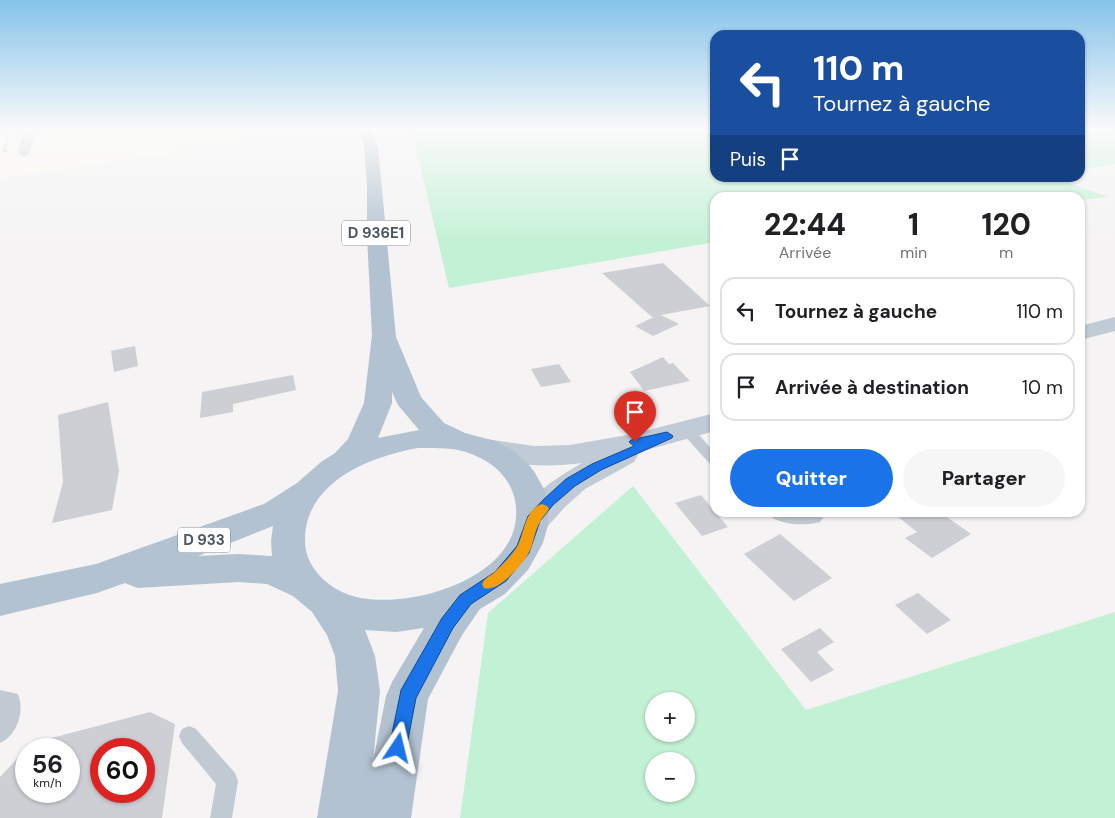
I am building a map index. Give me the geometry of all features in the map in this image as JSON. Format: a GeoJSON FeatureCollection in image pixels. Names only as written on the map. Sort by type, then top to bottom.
{"type":"FeatureCollection","features":[{"type":"Feature","properties":{"kind":"main road","name":"D 936E1"},"geometry":{"type":"LineString","coordinates":[[346,460],[360,443],[378,403],[384,335],[376,236],[376,186],[374,169]]}},
{"type":"Feature","properties":{"kind":"main road"},"geometry":{"type":"LineString","coordinates":[[1085,331],[1115,324]]}},
{"type":"Feature","properties":{"kind":"main road","name":"D 936E1"},"geometry":{"type":"LineString","coordinates":[[384,335],[408,399],[434,429],[455,440]]}},
{"type":"Feature","properties":{"kind":"main road"},"geometry":{"type":"LineString","coordinates":[[342,818],[359,691],[355,656],[344,628],[290,563],[287,538],[293,514],[307,491],[325,474],[346,460],[381,445],[418,438],[455,440],[486,449],[550,456],[587,452],[677,433],[710,423]]}},
{"type":"Feature","properties":{"kind":"main road"},"geometry":{"type":"LineString","coordinates":[[533,520],[548,502],[570,482],[596,467],[677,433]]}},
{"type":"Feature","properties":{"kind":"main road"},"geometry":{"type":"LineString","coordinates":[[316,594],[358,613],[393,617],[430,612],[466,600],[500,577],[524,549],[533,520],[532,497],[522,477],[507,461],[486,449]]}},
{"type":"Feature","properties":{"kind":"main road","name":"D 933"},"geometry":{"type":"LineString","coordinates":[[0,600],[97,578],[196,543],[276,512],[307,491]]}},
{"type":"Feature","properties":{"kind":"main road","name":"D 933"},"geometry":{"type":"LineString","coordinates":[[97,578],[238,568],[272,570],[316,594]]}},
{"type":"Feature","properties":{"kind":"main road"},"geometry":{"type":"LineString","coordinates":[[386,818],[407,696],[448,623],[466,600]]}},
{"type":"Feature","properties":{"kind":"lane"},"geometry":{"type":"LineString","coordinates":[[677,433],[710,457]]}},
{"type":"Feature","properties":{"kind":"lane"},"geometry":{"type":"LineString","coordinates":[[784,517],[815,518]]}},
{"type":"Feature","properties":{"kind":"lane"},"geometry":{"type":"LineString","coordinates":[[0,699],[10,701],[8,722],[0,733]]}},
{"type":"Feature","properties":{"kind":"lane"},"geometry":{"type":"LineString","coordinates":[[189,736],[227,781],[221,818]]}},
{"type":"Feature","properties":{"kind":"shaded area"},"geometry":{"type":"Polygon","coordinates":[[[0,169],[61,169],[0,178],[0,169]]]}},
{"type":"Feature","properties":{"kind":"green space"},"geometry":{"type":"Polygon","coordinates":[[[421,169],[710,169],[710,182],[1065,182],[1108,197],[1085,199],[1085,192],[710,192],[710,243],[449,288],[421,169]]]}},
{"type":"Feature","properties":{"kind":"green space"},"geometry":{"type":"Polygon","coordinates":[[[633,486],[806,710],[1115,612],[1115,818],[460,818],[488,613],[633,486]]]}},
{"type":"Feature","properties":{"kind":"building"},"geometry":{"type":"Polygon","coordinates":[[[663,263],[710,306],[661,315],[679,324],[653,336],[635,326],[654,317],[602,273],[663,263]]]}},
{"type":"Feature","properties":{"kind":"building"},"geometry":{"type":"Polygon","coordinates":[[[135,346],[138,366],[114,372],[111,351],[135,346]]]}},
{"type":"Feature","properties":{"kind":"building"},"geometry":{"type":"Polygon","coordinates":[[[663,357],[669,364],[673,363],[690,381],[644,391],[630,372],[663,357]]]}},
{"type":"Feature","properties":{"kind":"building"},"geometry":{"type":"Polygon","coordinates":[[[559,364],[571,382],[541,387],[531,369],[559,364]]]}},
{"type":"Feature","properties":{"kind":"building"},"geometry":{"type":"Polygon","coordinates":[[[293,375],[296,390],[233,404],[233,412],[200,418],[202,392],[293,375]]]}},
{"type":"Feature","properties":{"kind":"building"},"geometry":{"type":"Polygon","coordinates":[[[108,402],[119,471],[112,510],[52,523],[63,482],[58,415],[108,402]]]}},
{"type":"Feature","properties":{"kind":"building"},"geometry":{"type":"Polygon","coordinates":[[[701,495],[710,506],[710,517],[720,517],[728,527],[702,536],[675,503],[701,495]]]}},
{"type":"Feature","properties":{"kind":"building"},"geometry":{"type":"Polygon","coordinates":[[[898,517],[947,517],[971,534],[932,558],[905,538],[917,532],[898,517]]]}},
{"type":"Feature","properties":{"kind":"building"},"geometry":{"type":"Polygon","coordinates":[[[780,534],[832,578],[794,601],[744,554],[780,534]]]}},
{"type":"Feature","properties":{"kind":"building"},"geometry":{"type":"Polygon","coordinates":[[[918,593],[951,620],[927,634],[895,605],[918,593]]]}},
{"type":"Feature","properties":{"kind":"building"},"geometry":{"type":"Polygon","coordinates":[[[820,628],[834,642],[817,652],[834,670],[811,682],[781,649],[820,628]]]}},
{"type":"Feature","properties":{"kind":"building"},"geometry":{"type":"Polygon","coordinates":[[[150,712],[175,724],[162,818],[0,818],[0,777],[15,761],[15,803],[80,803],[80,738],[52,738],[150,712]]]}},
{"type":"Feature","properties":{"kind":"slow traffic"},"geometry":{"type":"LineString","coordinates":[[490,584],[500,577],[524,549],[533,520],[542,509]]}},
{"type":"Feature","properties":{"kind":"route"},"geometry":{"type":"LineString","coordinates":[[398,748],[407,696],[448,623],[466,600],[500,577],[524,549],[533,520],[548,502],[570,482],[596,467],[667,436],[635,442]]}}]}
